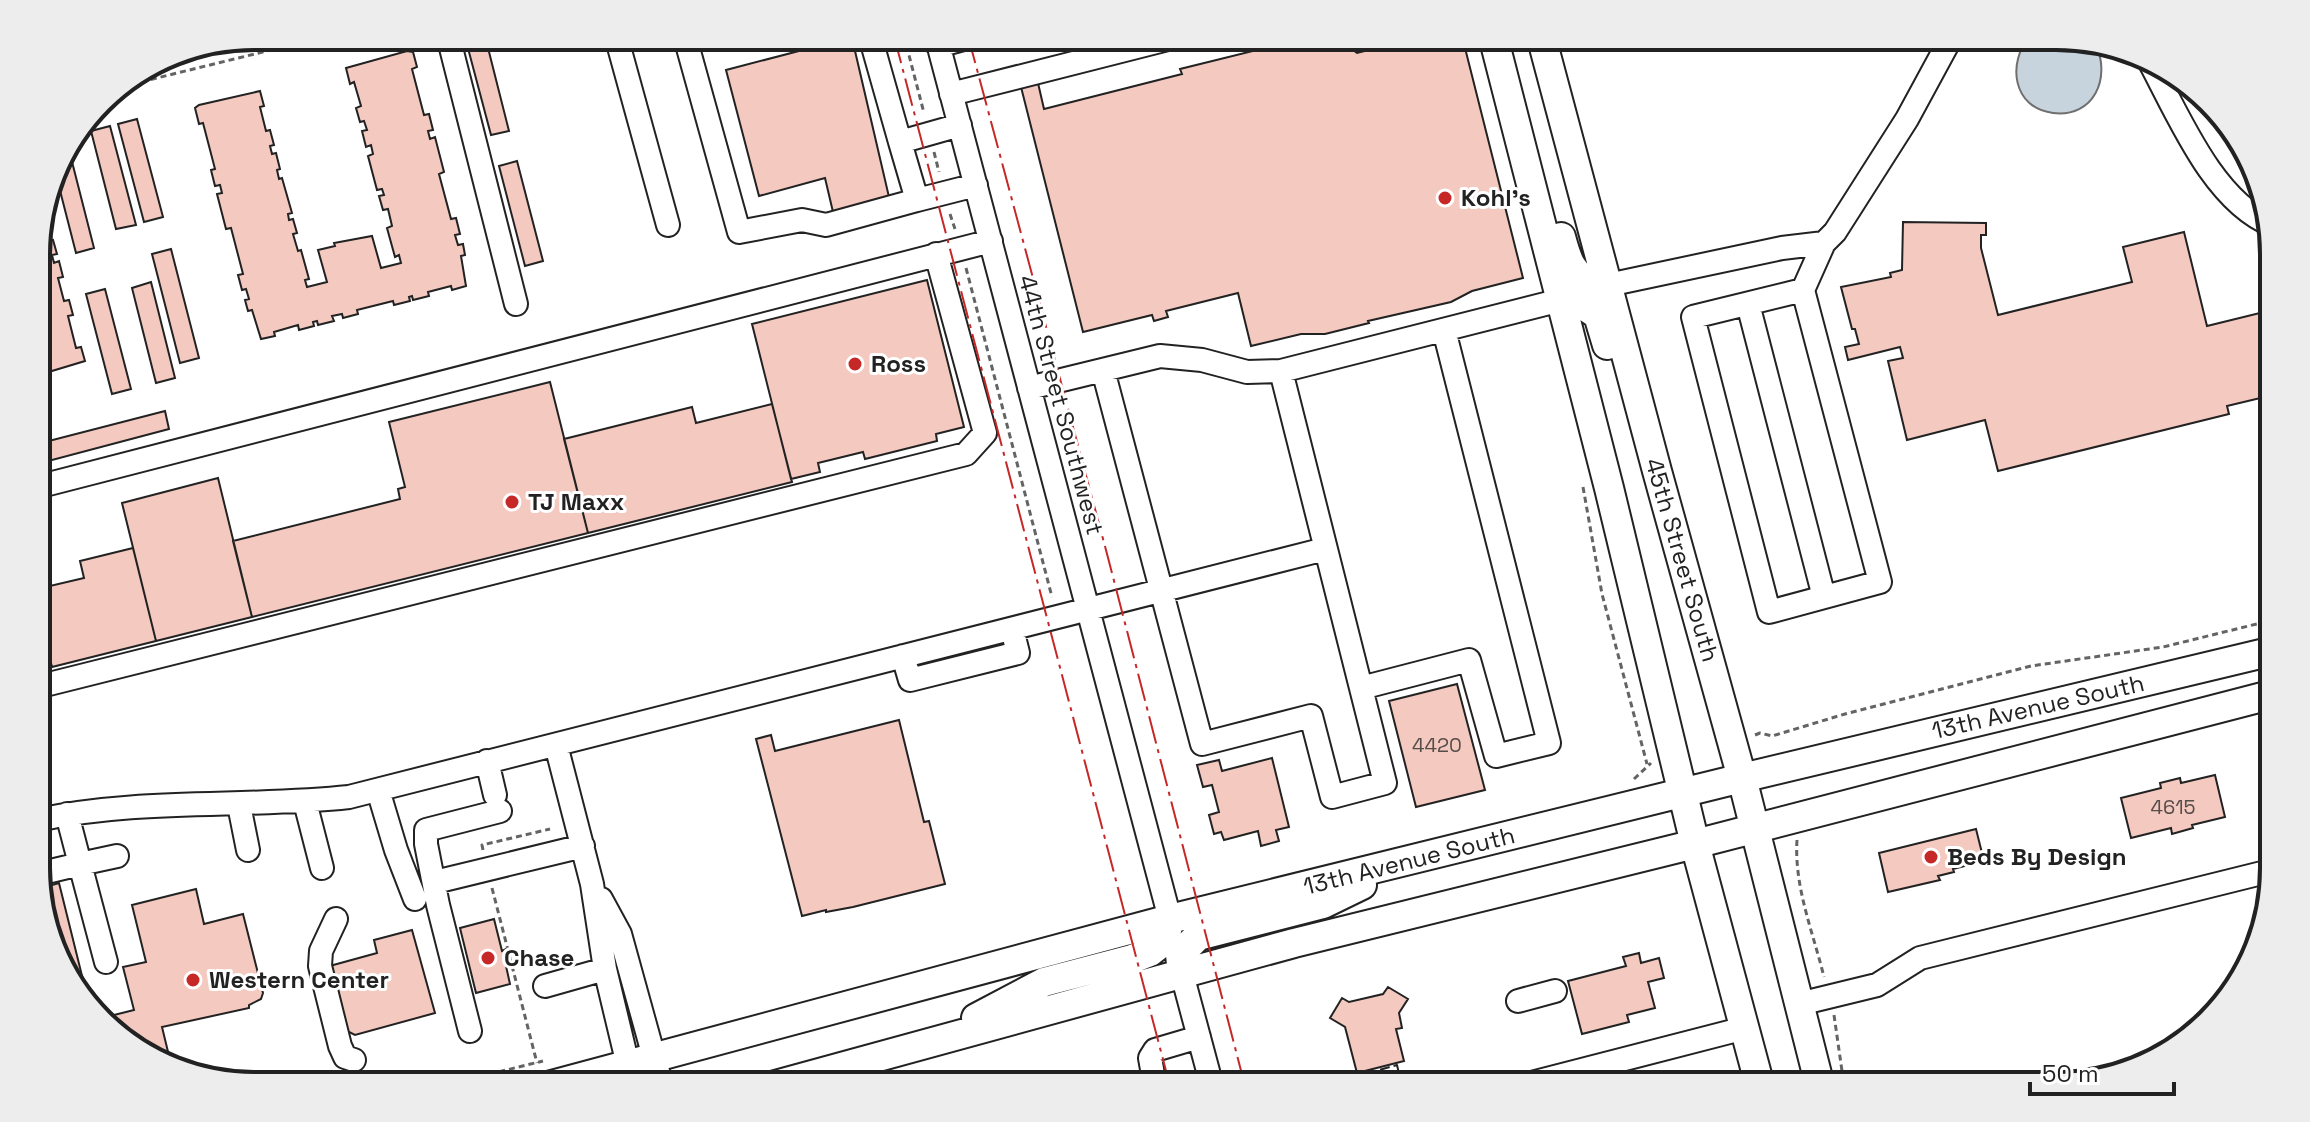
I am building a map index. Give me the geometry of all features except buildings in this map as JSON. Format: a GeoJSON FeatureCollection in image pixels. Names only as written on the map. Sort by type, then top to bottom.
{"type":"FeatureCollection","features":[{"type":"Feature","properties":{"kind":"main road","name":"45th Street South"},"geometry":{"type":"LineString","coordinates":[[1496,50],[1561,300],[1695,844],[1756,1072]]}},
{"type":"Feature","properties":{"kind":"main road"},"geometry":{"type":"LineString","coordinates":[[1497,50],[1520,84],[1535,130],[1568,262],[1578,277],[1594,287],[1608,285]]}},
{"type":"Feature","properties":{"kind":"main road","name":"45th Street South"},"geometry":{"type":"LineString","coordinates":[[1545,50],[1742,778],[1799,1004],[1828,1072]]}},
{"type":"Feature","properties":{"kind":"main road"},"geometry":{"type":"LineString","coordinates":[[1561,300],[1574,299],[1598,315],[1639,458],[1679,549]]}},
{"type":"Feature","properties":{"kind":"main road","name":"13th Avenue South"},"geometry":{"type":"LineString","coordinates":[[652,1072],[1170,919],[2260,654]]}},
{"type":"Feature","properties":{"kind":"main road","name":"13th Avenue South"},"geometry":{"type":"LineString","coordinates":[[822,1072],[1294,943],[1754,829],[2260,697]]}},
{"type":"Feature","properties":{"kind":"main road"},"geometry":{"type":"LineString","coordinates":[[1182,974],[1180,954],[1198,936],[1323,904],[1422,858]]}},
{"type":"Feature","properties":{"kind":"main road"},"geometry":{"type":"LineString","coordinates":[[929,1042],[1044,982],[1150,952],[1164,941],[1170,919]]}},
{"type":"Feature","properties":{"kind":"main road"},"geometry":{"type":"LineString","coordinates":[[1745,1028],[1765,1072]]}},
{"type":"Feature","properties":{"kind":"main road","name":"13th Avenue South"},"geometry":{"type":"LineString","coordinates":[[545,1069],[605,1072]]}},
{"type":"Feature","properties":{"kind":"street"},"geometry":{"type":"LineString","coordinates":[[452,50],[516,304]]}},
{"type":"Feature","properties":{"kind":"street"},"geometry":{"type":"LineString","coordinates":[[620,50],[668,225]]}},
{"type":"Feature","properties":{"kind":"street"},"geometry":{"type":"LineString","coordinates":[[690,50],[739,232],[802,220],[826,225],[976,185]]}},
{"type":"Feature","properties":{"kind":"street"},"geometry":{"type":"LineString","coordinates":[[874,50],[917,200]]}},
{"type":"Feature","properties":{"kind":"street","name":"44th Street Southwest"},"geometry":{"type":"LineString","coordinates":[[939,50],[1170,919]]}},
{"type":"Feature","properties":{"kind":"street"},"geometry":{"type":"LineString","coordinates":[[951,94],[1125,50]]}},
{"type":"Feature","properties":{"kind":"street"},"geometry":{"type":"LineString","coordinates":[[1803,290],[1693,317],[1769,612],[1880,582],[1803,290],[1824,243],[1835,232],[1907,119],[1944,50]]}},
{"type":"Feature","properties":{"kind":"street"},"geometry":{"type":"LineString","coordinates":[[2159,78],[2210,172],[2233,200],[2256,219]]}},
{"type":"Feature","properties":{"kind":"street"},"geometry":{"type":"LineString","coordinates":[[900,142],[960,125]]}},
{"type":"Feature","properties":{"kind":"street"},"geometry":{"type":"LineString","coordinates":[[50,484],[991,241]]}},
{"type":"Feature","properties":{"kind":"street"},"geometry":{"type":"LineString","coordinates":[[1608,285],[1782,248],[1824,243]]}},
{"type":"Feature","properties":{"kind":"street"},"geometry":{"type":"LineString","coordinates":[[50,684],[966,454],[985,433],[936,254]]}},
{"type":"Feature","properties":{"kind":"street"},"geometry":{"type":"LineString","coordinates":[[1029,388],[1160,356],[1202,360],[1247,372],[1281,371],[1561,300]]}},
{"type":"Feature","properties":{"kind":"street"},"geometry":{"type":"LineString","coordinates":[[1748,304],[1824,597]]}},
{"type":"Feature","properties":{"kind":"street"},"geometry":{"type":"LineString","coordinates":[[1361,688],[1469,660],[1496,756],[1549,743],[1444,330]]}},
{"type":"Feature","properties":{"kind":"street"},"geometry":{"type":"LineString","coordinates":[[1103,370],[1202,744],[1311,716],[1332,797],[1385,783],[1281,371]]}},
{"type":"Feature","properties":{"kind":"street"},"geometry":{"type":"LineString","coordinates":[[50,818],[124,808],[305,802],[349,797],[1325,549]]}},
{"type":"Feature","properties":{"kind":"street"},"geometry":{"type":"LineString","coordinates":[[556,745],[592,884],[605,969],[644,1072]]}},
{"type":"Feature","properties":{"kind":"street"},"geometry":{"type":"LineString","coordinates":[[470,1031],[426,844],[426,830],[498,803],[487,761]]}},
{"type":"Feature","properties":{"kind":"street"},"geometry":{"type":"LineString","coordinates":[[378,790],[415,899]]}},
{"type":"Feature","properties":{"kind":"street"},"geometry":{"type":"LineString","coordinates":[[305,802],[322,868]]}},
{"type":"Feature","properties":{"kind":"street"},"geometry":{"type":"LineString","coordinates":[[239,805],[248,850]]}},
{"type":"Feature","properties":{"kind":"street"},"geometry":{"type":"LineString","coordinates":[[67,814],[106,962]]}},
{"type":"Feature","properties":{"kind":"street"},"geometry":{"type":"LineString","coordinates":[[435,882],[583,846]]}},
{"type":"Feature","properties":{"kind":"street"},"geometry":{"type":"LineString","coordinates":[[50,871],[117,856]]}},
{"type":"Feature","properties":{"kind":"street"},"geometry":{"type":"LineString","coordinates":[[1799,1004],[1877,985],[1920,958],[2260,874]]}},
{"type":"Feature","properties":{"kind":"street"},"geometry":{"type":"LineString","coordinates":[[592,884],[620,934],[645,1072]]}},
{"type":"Feature","properties":{"kind":"street"},"geometry":{"type":"LineString","coordinates":[[336,919],[321,951],[320,966],[340,1046],[345,1057],[354,1060]]}},
{"type":"Feature","properties":{"kind":"street"},"geometry":{"type":"LineString","coordinates":[[545,986],[605,969]]}},
{"type":"Feature","properties":{"kind":"street"},"geometry":{"type":"LineString","coordinates":[[1182,974],[1208,1072]]}},
{"type":"Feature","properties":{"kind":"street"},"geometry":{"type":"LineString","coordinates":[[1518,1001],[1555,991]]}},
{"type":"Feature","properties":{"kind":"street"},"geometry":{"type":"LineString","coordinates":[[1574,1072],[1745,1028]]}},
{"type":"Feature","properties":{"kind":"street"},"geometry":{"type":"LineString","coordinates":[[1152,1072],[1150,1058],[1155,1050],[1199,1037]]}},
{"type":"Feature","properties":{"kind":"path"},"geometry":{"type":"LineString","coordinates":[[148,80],[271,50]]}},
{"type":"Feature","properties":{"kind":"path"},"geometry":{"type":"LineString","coordinates":[[908,50],[1058,617]]}},
{"type":"Feature","properties":{"kind":"path"},"geometry":{"type":"LineString","coordinates":[[1583,487],[1602,594],[1647,764],[1675,757]]}},
{"type":"Feature","properties":{"kind":"path"},"geometry":{"type":"LineString","coordinates":[[1732,742],[1760,733],[1772,736],[2031,666],[2163,647],[2260,623]]}},
{"type":"Feature","properties":{"kind":"path"},"geometry":{"type":"LineString","coordinates":[[545,1069],[482,845],[550,829]]}},
{"type":"Feature","properties":{"kind":"path"},"geometry":{"type":"LineString","coordinates":[[1797,840],[1796,861],[1804,905],[1822,967]]}},
{"type":"Feature","properties":{"kind":"path"},"geometry":{"type":"LineString","coordinates":[[1831,1072],[1834,1015]]}},
{"type":"Feature","properties":{"kind":"shaded area"},"geometry":{"type":"Polygon","coordinates":[[[2022,50],[2069,50],[2099,55],[2101,70],[2096,93],[2079,109],[2067,113],[2039,109],[2029,103],[2022,93],[2016,70],[2022,50]]]}},
{"type":"Feature","properties":{"kind":"fence"},"geometry":{"type":"LineString","coordinates":[[1372,1072],[1397,1065],[1399,1072]]}},
{"type":"Feature","properties":{"kind":"power"},"geometry":{"type":"LineString","coordinates":[[898,50],[1166,1072]]}},
{"type":"Feature","properties":{"kind":"power"},"geometry":{"type":"LineString","coordinates":[[972,50],[1241,1072]]}},
{"type":"Feature","properties":{"kind":"place","name":"Kohl's"},"geometry":{"type":"Point","coordinates":[1445,198]}},
{"type":"Feature","properties":{"kind":"place","name":"Ross"},"geometry":{"type":"Point","coordinates":[855,364]}},
{"type":"Feature","properties":{"kind":"place","name":"TJ Maxx"},"geometry":{"type":"Point","coordinates":[512,502]}},
{"type":"Feature","properties":{"kind":"place","name":"Beds By Design"},"geometry":{"type":"Point","coordinates":[1931,857]}},
{"type":"Feature","properties":{"kind":"place","name":"Chase"},"geometry":{"type":"Point","coordinates":[488,958]}},
{"type":"Feature","properties":{"kind":"place","name":"Western Center"},"geometry":{"type":"Point","coordinates":[193,980]}}]}
